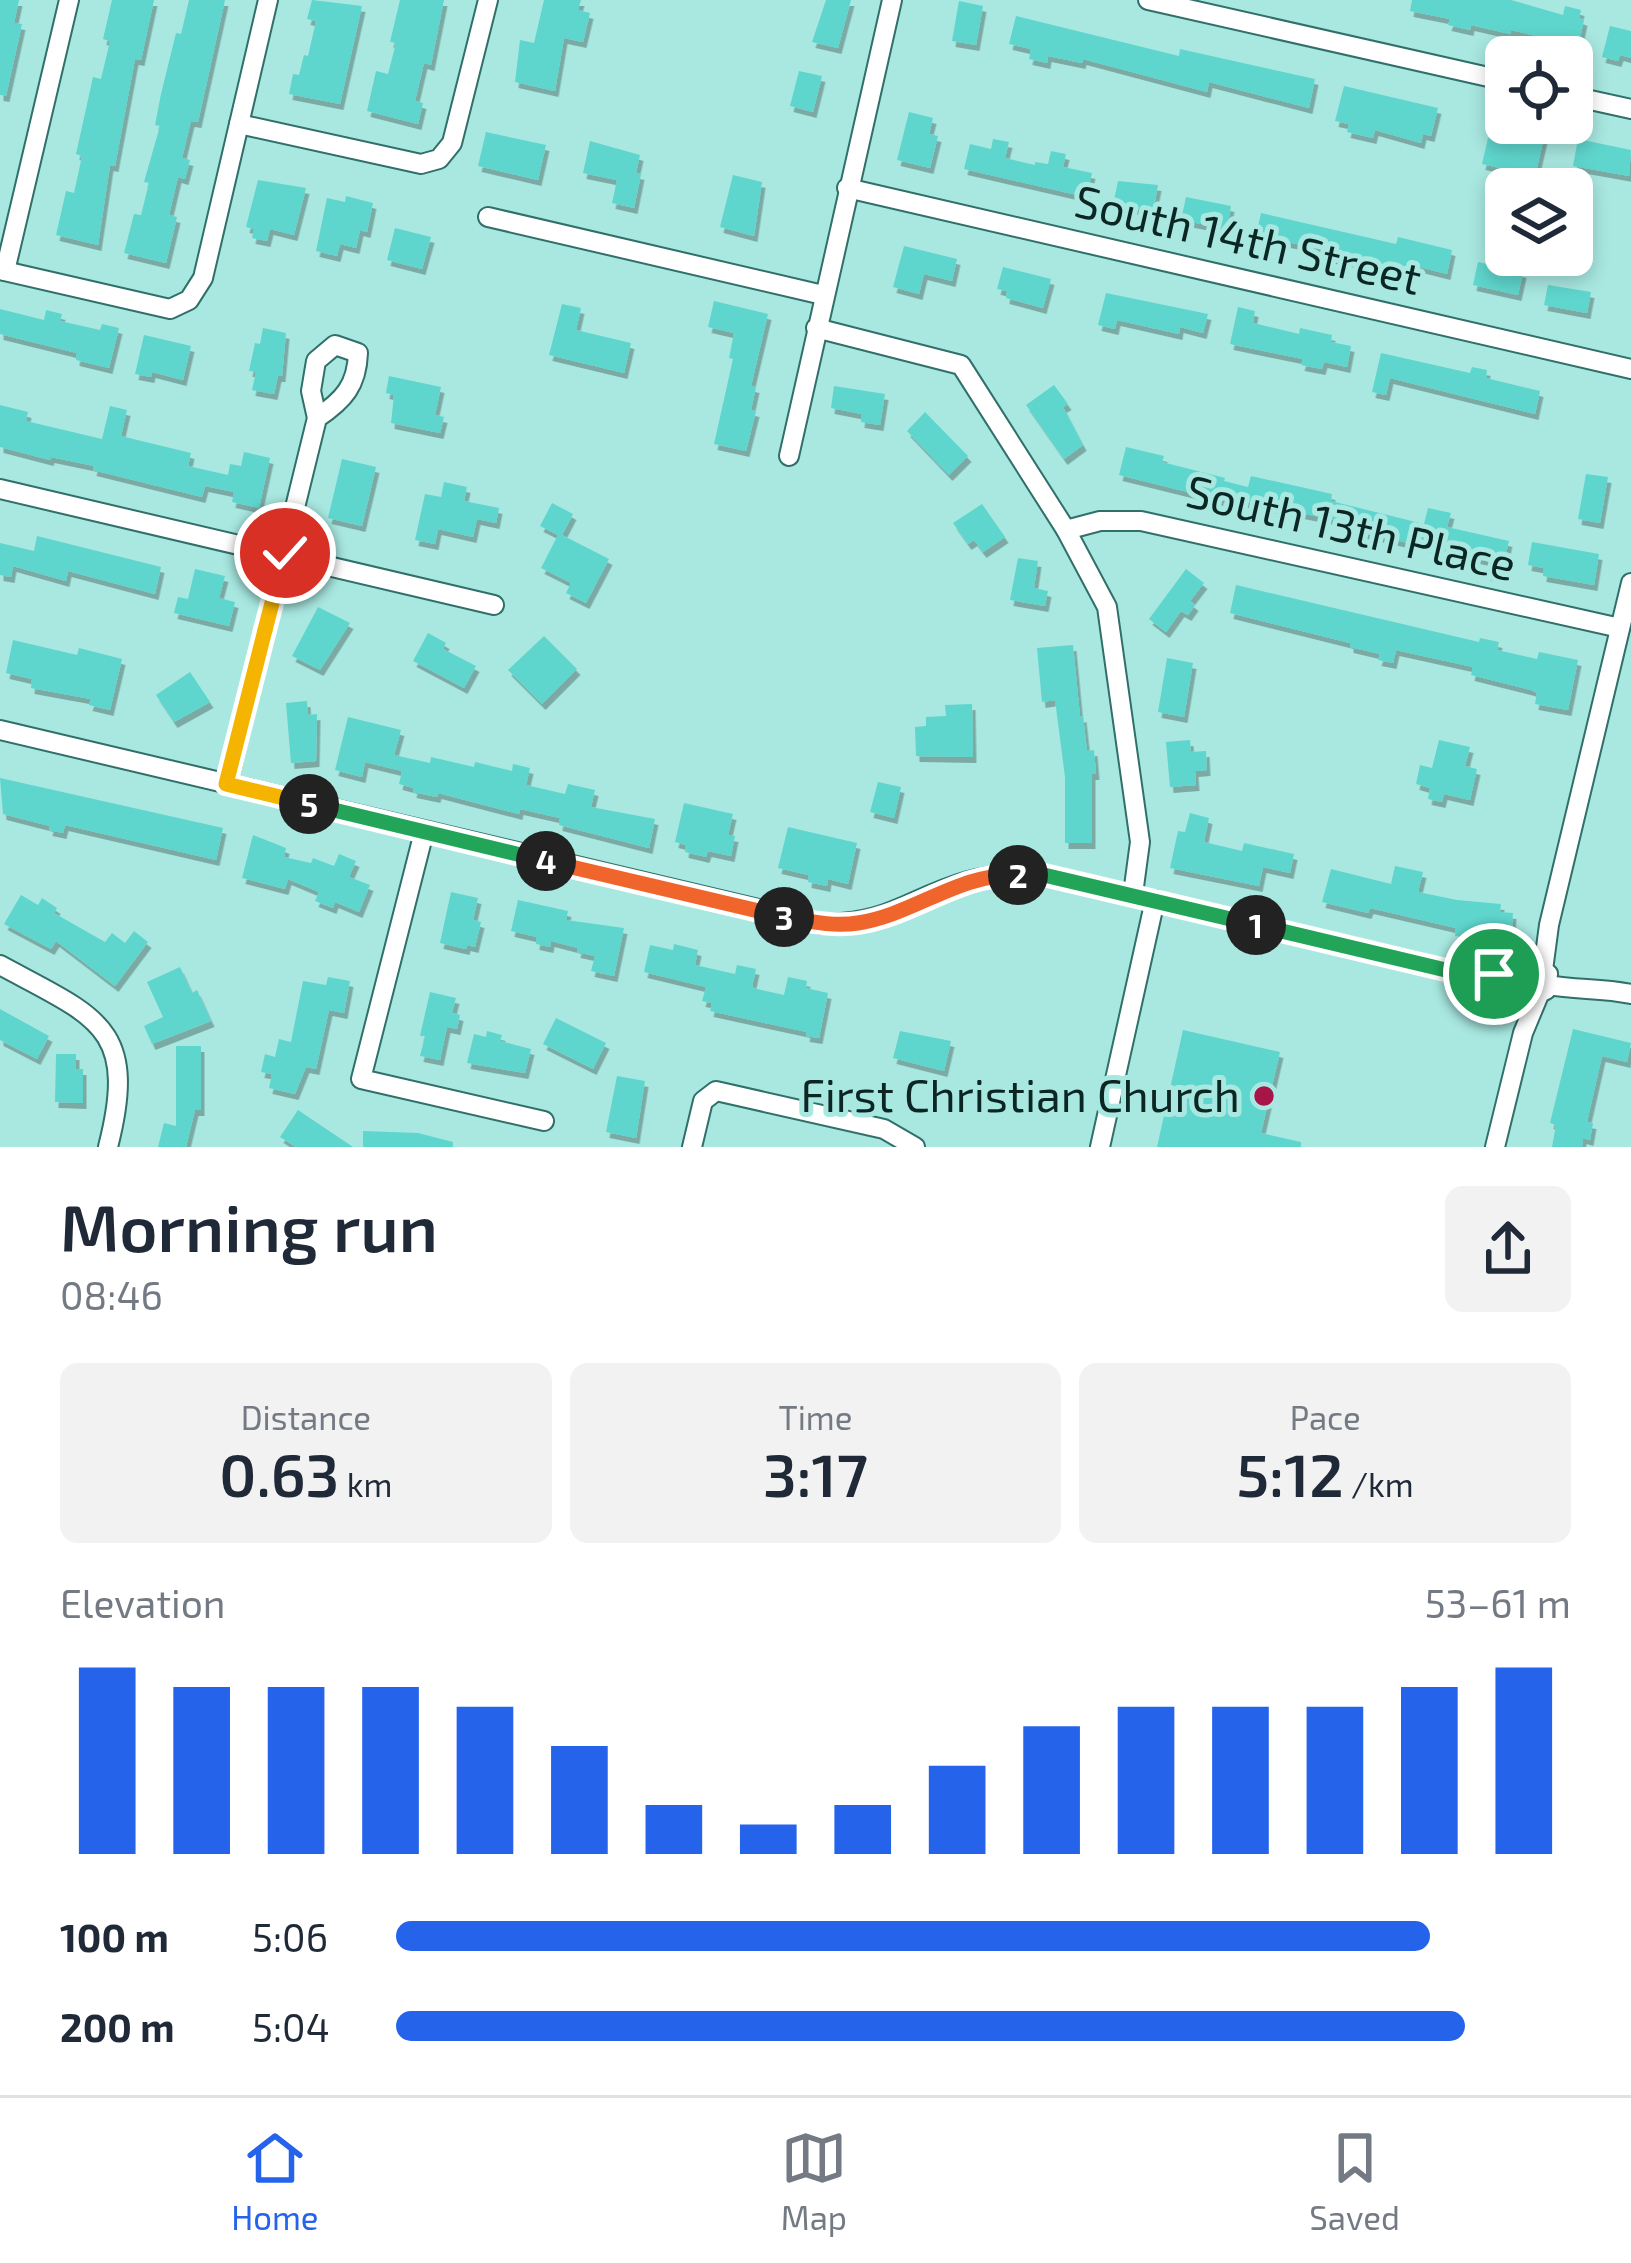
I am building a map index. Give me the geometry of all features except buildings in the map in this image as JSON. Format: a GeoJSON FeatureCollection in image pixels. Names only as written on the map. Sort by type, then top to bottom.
{"type":"FeatureCollection","features":[{"type":"Feature","properties":{"kind":"street"},"geometry":{"type":"LineString","coordinates":[[69,0],[2,270],[170,309],[189,301],[203,278],[268,0]]}},
{"type":"Feature","properties":{"kind":"street"},"geometry":{"type":"LineString","coordinates":[[239,124],[429,163],[444,155],[452,143],[488,0]]}},
{"type":"Feature","properties":{"kind":"street"},"geometry":{"type":"LineString","coordinates":[[789,456],[892,0]]}},
{"type":"Feature","properties":{"kind":"street"},"geometry":{"type":"LineString","coordinates":[[1148,0],[1485,76]]}},
{"type":"Feature","properties":{"kind":"street"},"geometry":{"type":"LineString","coordinates":[[1593,101],[1631,110]]}},
{"type":"Feature","properties":{"kind":"street","name":"South 14th Street"},"geometry":{"type":"LineString","coordinates":[[847,188],[1631,369]]}},
{"type":"Feature","properties":{"kind":"street"},"geometry":{"type":"LineString","coordinates":[[488,218],[823,295]]}},
{"type":"Feature","properties":{"kind":"street"},"geometry":{"type":"LineString","coordinates":[[816,328],[961,365],[1066,530],[1107,607],[1140,842],[1132,894]]}},
{"type":"Feature","properties":{"kind":"street"},"geometry":{"type":"LineString","coordinates":[[226,784],[317,418]]}},
{"type":"Feature","properties":{"kind":"street"},"geometry":{"type":"LineString","coordinates":[[0,489],[494,605]]}},
{"type":"Feature","properties":{"kind":"street","name":"South 13th Place"},"geometry":{"type":"LineString","coordinates":[[1066,530],[1100,521],[1141,521],[1619,628]]}},
{"type":"Feature","properties":{"kind":"street"},"geometry":{"type":"LineString","coordinates":[[1495,1147],[1631,583]]}},
{"type":"Feature","properties":{"kind":"street"},"geometry":{"type":"LineString","coordinates":[[0,730],[822,924],[855,924],[888,916],[964,882],[1000,874],[1044,875],[1471,976],[1631,994]]}},
{"type":"Feature","properties":{"kind":"street"},"geometry":{"type":"LineString","coordinates":[[424,832],[361,1078],[544,1121]]}},
{"type":"Feature","properties":{"kind":"street"},"geometry":{"type":"LineString","coordinates":[[1100,1147],[1155,900]]}},
{"type":"Feature","properties":{"kind":"street"},"geometry":{"type":"LineString","coordinates":[[0,965],[76,1006],[106,1033],[118,1065],[120,1100],[108,1147]]}},
{"type":"Feature","properties":{"kind":"street"},"geometry":{"type":"LineString","coordinates":[[692,1147],[704,1101],[716,1091],[884,1129],[915,1147]]}},
{"type":"Feature","properties":{"kind":"place","name":"First Christian Church"},"geometry":{"type":"Point","coordinates":[1264,1096]}},
{"type":"Feature","properties":{"kind":"route"},"geometry":{"type":"LineString","coordinates":[[285,553],[226,784],[822,924],[855,924],[888,916],[964,882],[1000,874],[1044,875],[1471,976],[1494,974]]}}]}
